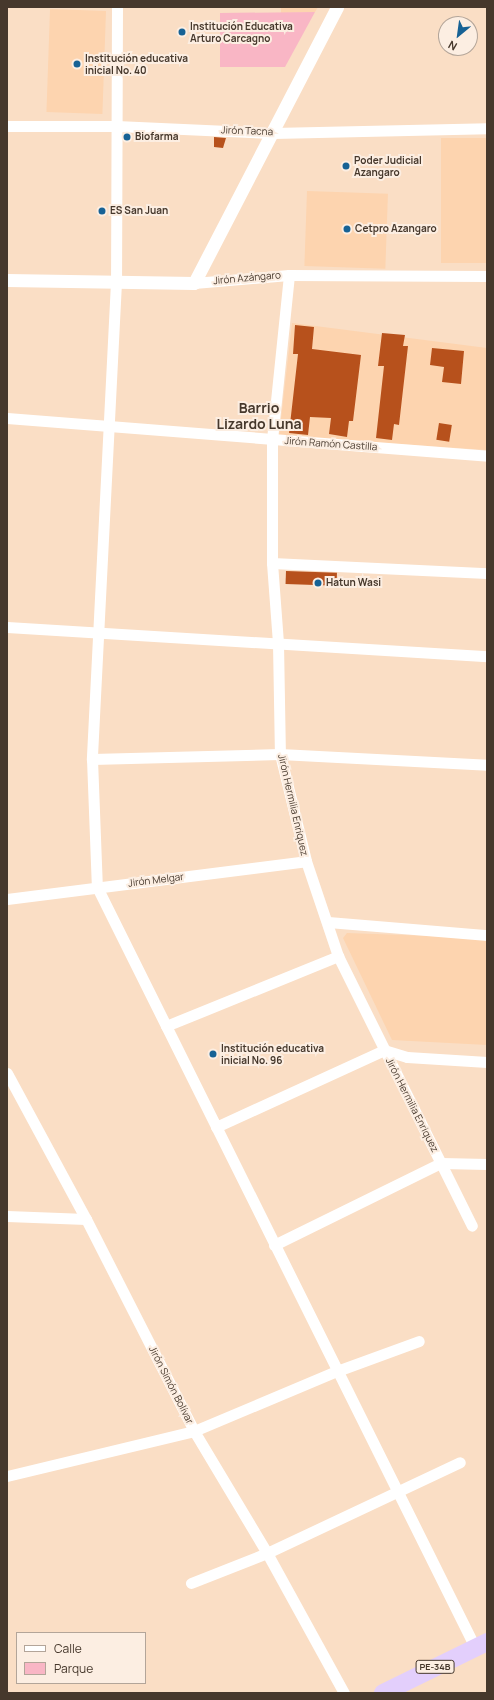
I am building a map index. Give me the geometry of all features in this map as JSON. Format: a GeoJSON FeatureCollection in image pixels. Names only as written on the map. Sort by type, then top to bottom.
{"type":"FeatureCollection","features":[{"type":"Feature","properties":{"kind":"highway","name":"PE-34B"},"geometry":{"type":"LineString","coordinates":[[383,1693],[481,1645]]}},
{"type":"Feature","properties":{"kind":"street"},"geometry":{"type":"LineString","coordinates":[[117,7],[116,282],[92,759],[97,887],[398,1493],[481,1645]]}},
{"type":"Feature","properties":{"kind":"street"},"geometry":{"type":"LineString","coordinates":[[194,283],[337,7]]}},
{"type":"Feature","properties":{"kind":"street","name":"Jirón Tacna"},"geometry":{"type":"LineString","coordinates":[[7,126],[116,126],[273,132],[487,128]]}},
{"type":"Feature","properties":{"kind":"street","name":"Jirón Azángaro"},"geometry":{"type":"LineString","coordinates":[[7,280],[194,283],[289,275],[487,276]]}},
{"type":"Feature","properties":{"kind":"street","name":"Jirón Hermilia Enriquez"},"geometry":{"type":"LineString","coordinates":[[289,275],[272,440],[272,563],[278,643],[280,754],[306,862],[328,922],[338,956],[472,1226]]}},
{"type":"Feature","properties":{"kind":"street","name":"Jirón Ramón Castilla"},"geometry":{"type":"LineString","coordinates":[[7,418],[487,456]]}},
{"type":"Feature","properties":{"kind":"street"},"geometry":{"type":"LineString","coordinates":[[272,563],[487,573]]}},
{"type":"Feature","properties":{"kind":"street"},"geometry":{"type":"LineString","coordinates":[[7,627],[487,656]]}},
{"type":"Feature","properties":{"kind":"street"},"geometry":{"type":"LineString","coordinates":[[92,759],[280,754],[487,765]]}},
{"type":"Feature","properties":{"kind":"street","name":"Jirón Melgar"},"geometry":{"type":"LineString","coordinates":[[7,899],[306,862]]}},
{"type":"Feature","properties":{"kind":"street"},"geometry":{"type":"LineString","coordinates":[[328,922],[487,934]]}},
{"type":"Feature","properties":{"kind":"street"},"geometry":{"type":"LineString","coordinates":[[166,1026],[338,956]]}},
{"type":"Feature","properties":{"kind":"street"},"geometry":{"type":"LineString","coordinates":[[216,1127],[384,1050],[407,1057],[487,1062]]}},
{"type":"Feature","properties":{"kind":"street","name":"Jirón Simón Bolívar"},"geometry":{"type":"LineString","coordinates":[[7,1073],[86,1219],[194,1431],[267,1553],[344,1693]]}},
{"type":"Feature","properties":{"kind":"street"},"geometry":{"type":"LineString","coordinates":[[274,1245],[441,1162],[487,1164]]}},
{"type":"Feature","properties":{"kind":"street"},"geometry":{"type":"LineString","coordinates":[[7,1216],[86,1219]]}},
{"type":"Feature","properties":{"kind":"street"},"geometry":{"type":"LineString","coordinates":[[7,1476],[194,1431],[337,1371],[419,1341]]}},
{"type":"Feature","properties":{"kind":"street"},"geometry":{"type":"LineString","coordinates":[[191,1584],[267,1553],[398,1493],[460,1462]]}},
{"type":"Feature","properties":{"kind":"shaded area"},"geometry":{"type":"Polygon","coordinates":[[[281,7],[318,7],[315,12],[281,13],[281,7]]]}},
{"type":"Feature","properties":{"kind":"shaded area","name":"Institución educativa inicial No. 40"},"geometry":{"type":"Polygon","coordinates":[[[50,9],[106,11],[102,114],[46,112],[50,9]]]}},
{"type":"Feature","properties":{"kind":"shaded area"},"geometry":{"type":"Polygon","coordinates":[[[441,138],[487,138],[487,263],[441,263],[441,138]]]}},
{"type":"Feature","properties":{"kind":"shaded area","name":"Cetpro Azangaro"},"geometry":{"type":"Polygon","coordinates":[[[307,191],[388,194],[385,269],[304,266],[307,191]]]}},
{"type":"Feature","properties":{"kind":"shaded area"},"geometry":{"type":"Polygon","coordinates":[[[292,323],[487,348],[487,450],[279,436],[292,323]]]}},
{"type":"Feature","properties":{"kind":"shaded area"},"geometry":{"type":"Polygon","coordinates":[[[347,933],[487,938],[487,1045],[392,1040],[343,938],[347,933]]]}},
{"type":"Feature","properties":{"kind":"green space"},"geometry":{"type":"Polygon","coordinates":[[[315,12],[285,67],[220,67],[220,13],[315,12]]]}},
{"type":"Feature","properties":{"kind":"building"},"geometry":{"type":"Polygon","coordinates":[[[214,137],[226,138],[223,148],[214,147],[214,137]]]}},
{"type":"Feature","properties":{"kind":"building"},"geometry":{"type":"Polygon","coordinates":[[[295,325],[314,327],[312,349],[361,355],[353,421],[349,421],[347,437],[329,434],[331,418],[310,417],[308,435],[289,433],[298,354],[293,354],[295,325]]]}},
{"type":"Feature","properties":{"kind":"building"},"geometry":{"type":"Polygon","coordinates":[[[382,333],[405,335],[403,346],[408,346],[399,425],[394,424],[392,440],[376,438],[384,366],[378,366],[382,333]]]}},
{"type":"Feature","properties":{"kind":"building"},"geometry":{"type":"Polygon","coordinates":[[[432,348],[464,351],[461,384],[442,382],[444,367],[430,365],[432,348]]]}},
{"type":"Feature","properties":{"kind":"building"},"geometry":{"type":"Polygon","coordinates":[[[439,423],[452,425],[449,442],[436,440],[439,423]]]}},
{"type":"Feature","properties":{"kind":"building"},"geometry":{"type":"Polygon","coordinates":[[[286,571],[337,573],[337,586],[286,584],[286,571]]]}},
{"type":"Feature","properties":{"kind":"place","name":"Institución Educativa Arturo Carcagno"},"geometry":{"type":"Point","coordinates":[182,32]}},
{"type":"Feature","properties":{"kind":"place","name":"Institución educativa inicial No. 40"},"geometry":{"type":"Point","coordinates":[77,64]}},
{"type":"Feature","properties":{"kind":"place","name":"Biofarma"},"geometry":{"type":"Point","coordinates":[127,137]}},
{"type":"Feature","properties":{"kind":"place","name":"Poder Judicial Azangaro"},"geometry":{"type":"Point","coordinates":[346,166]}},
{"type":"Feature","properties":{"kind":"place","name":"ES San Juan"},"geometry":{"type":"Point","coordinates":[102,211]}},
{"type":"Feature","properties":{"kind":"place","name":"Cetpro Azangaro"},"geometry":{"type":"Point","coordinates":[347,229]}},
{"type":"Feature","properties":{"kind":"place","name":"Hatun Wasi"},"geometry":{"type":"Point","coordinates":[318,583]}},
{"type":"Feature","properties":{"kind":"place","name":"Institución educativa inicial No. 96"},"geometry":{"type":"Point","coordinates":[213,1054]}},
{"type":"Feature","properties":{"kind":"district","name":"Barrio Lizardo Luna"},"geometry":{"type":"Point","coordinates":[259,416]}}]}
